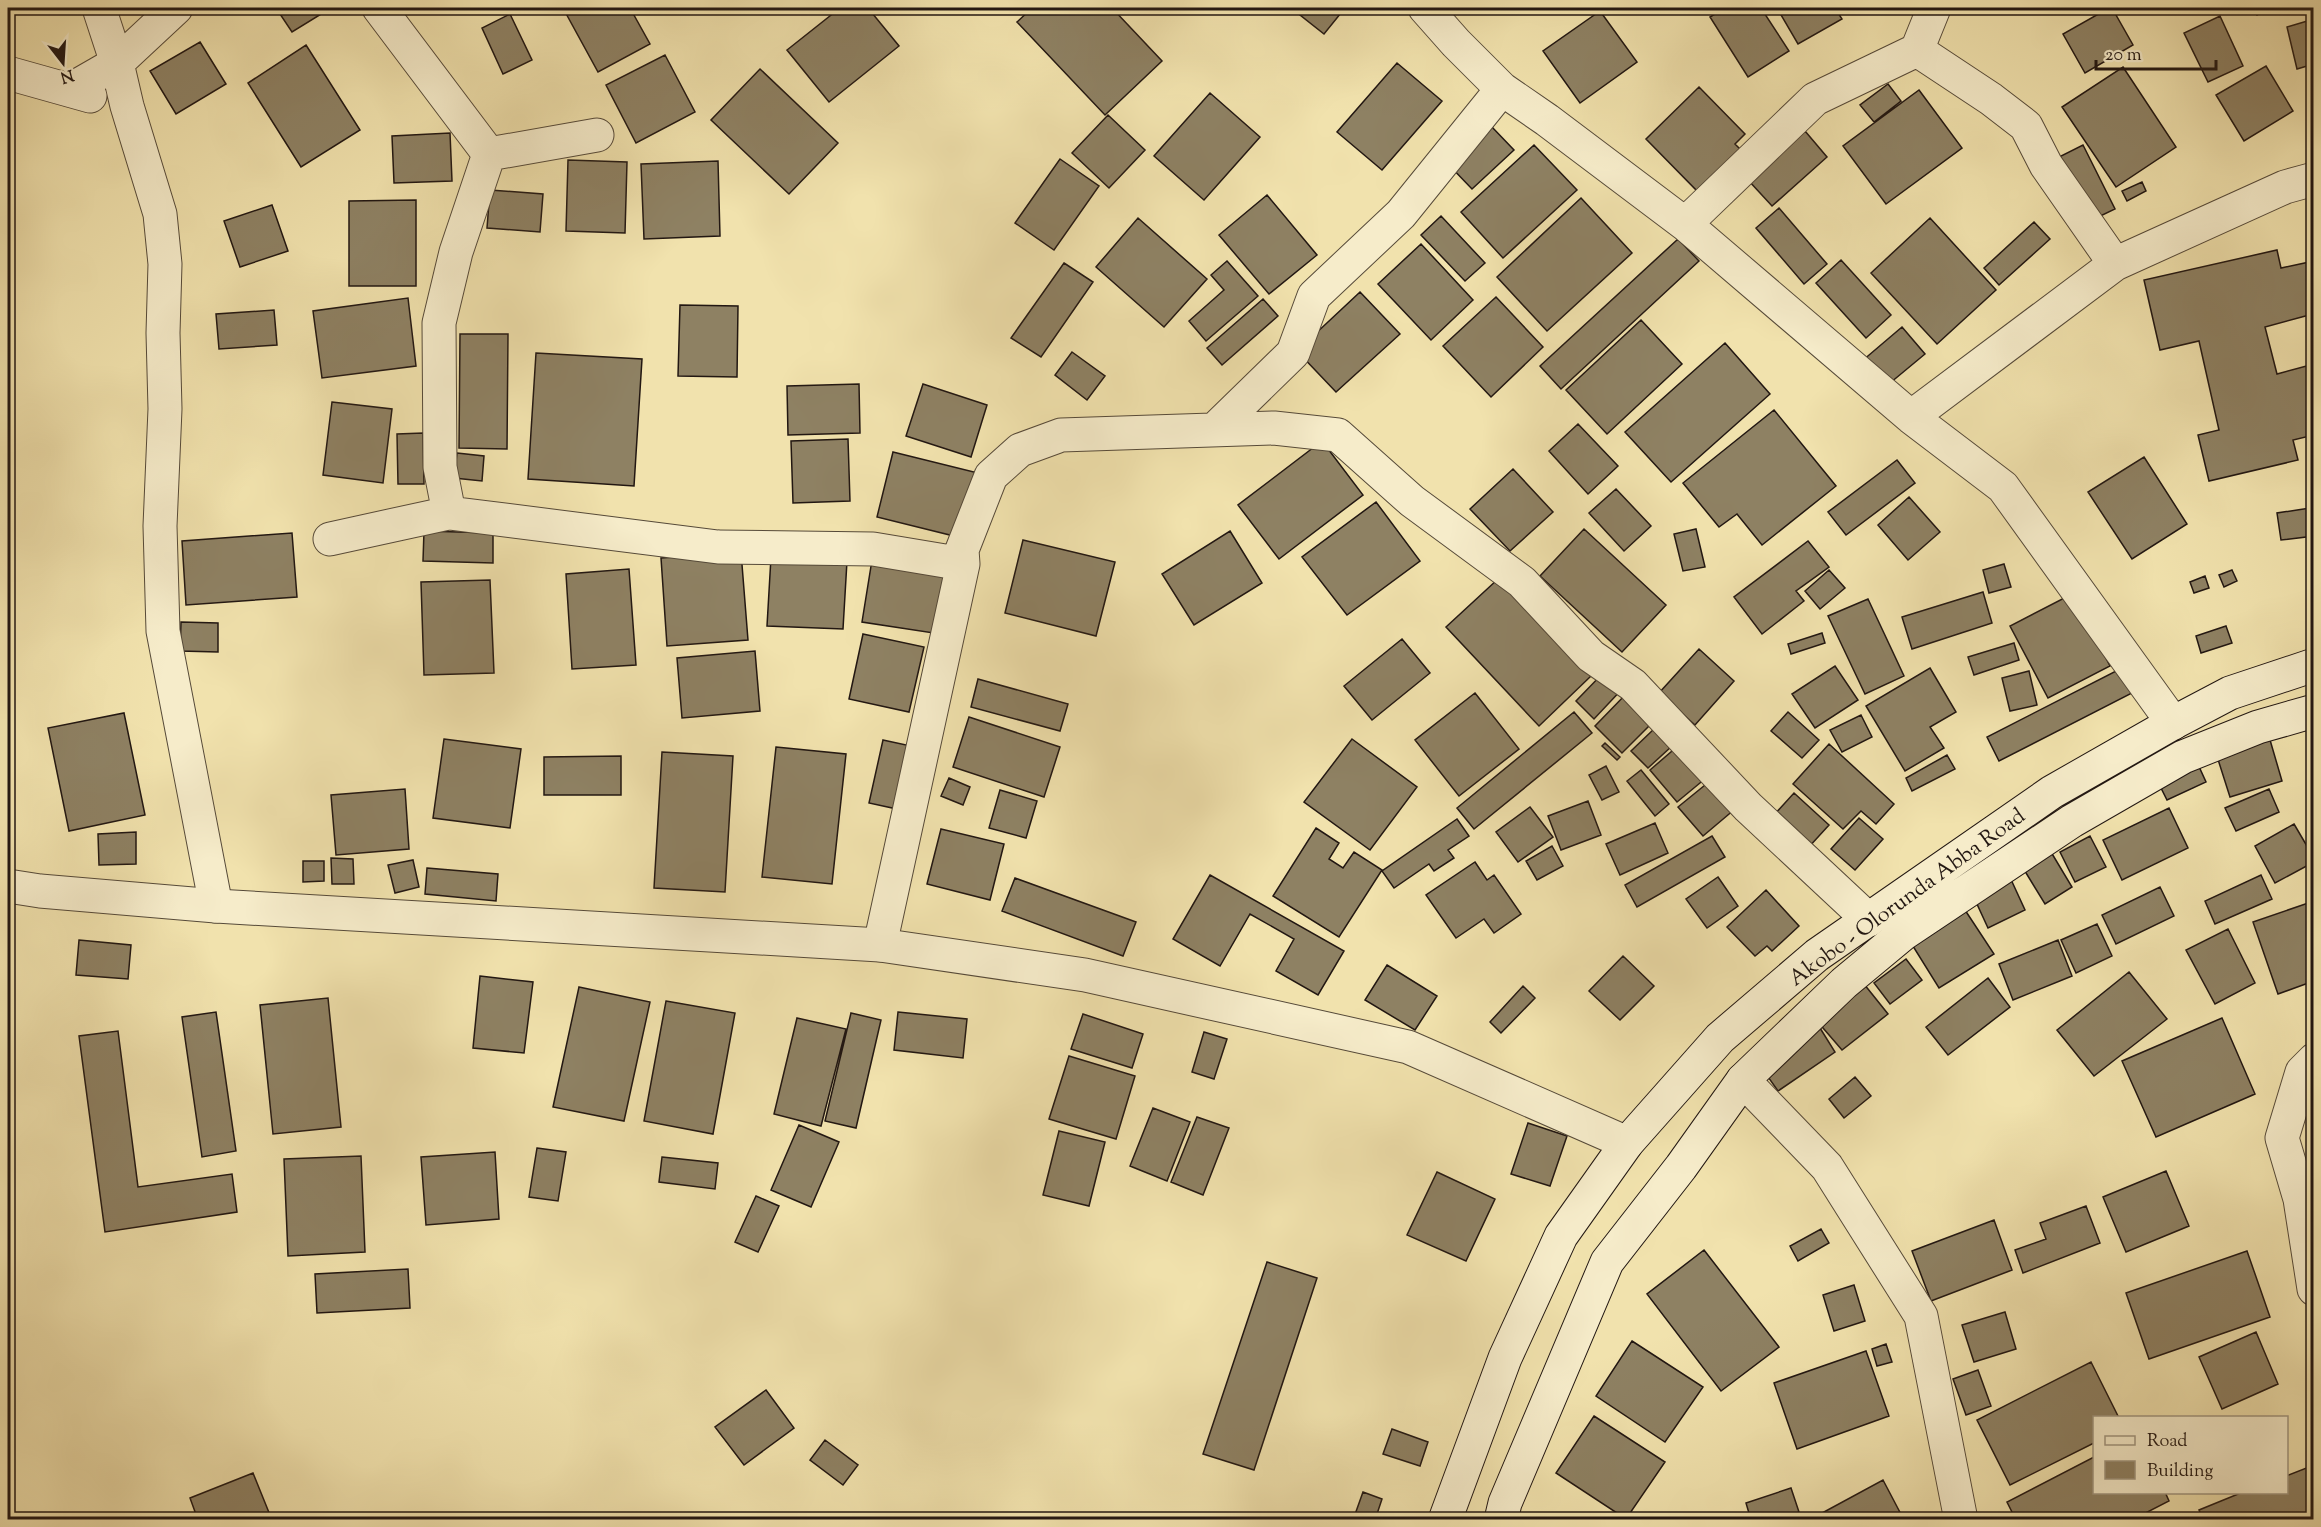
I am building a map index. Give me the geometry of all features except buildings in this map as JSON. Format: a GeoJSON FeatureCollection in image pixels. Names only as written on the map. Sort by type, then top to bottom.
{"type":"FeatureCollection","features":[{"type":"Feature","properties":{"kind":"street"},"geometry":{"type":"LineString","coordinates":[[99,8],[160,214],[165,264],[163,333],[165,409],[160,526],[163,631],[216,906]]}},
{"type":"Feature","properties":{"kind":"street"},"geometry":{"type":"LineString","coordinates":[[70,90],[117,63],[176,8]]}},
{"type":"Feature","properties":{"kind":"street"},"geometry":{"type":"LineString","coordinates":[[379,8],[489,154]]}},
{"type":"Feature","properties":{"kind":"street"},"geometry":{"type":"LineString","coordinates":[[1425,8],[1502,89],[1547,120],[1685,225],[1911,417],[2003,487],[2173,723]]}},
{"type":"Feature","properties":{"kind":"street"},"geometry":{"type":"LineString","coordinates":[[1685,225],[1815,99],[1917,50],[1934,8]]}},
{"type":"Feature","properties":{"kind":"street"},"geometry":{"type":"LineString","coordinates":[[1917,50],[2026,126],[2046,165],[2115,264]]}},
{"type":"Feature","properties":{"kind":"street"},"geometry":{"type":"LineString","coordinates":[[8,73],[127,106]]}},
{"type":"Feature","properties":{"kind":"street"},"geometry":{"type":"LineString","coordinates":[[1214,430],[1293,353],[1314,296],[1401,214],[1502,89]]}},
{"type":"Feature","properties":{"kind":"street"},"geometry":{"type":"LineString","coordinates":[[489,154],[597,135]]}},
{"type":"Feature","properties":{"kind":"street"},"geometry":{"type":"LineString","coordinates":[[449,513],[440,467],[439,323],[456,252],[489,154]]}},
{"type":"Feature","properties":{"kind":"street"},"geometry":{"type":"LineString","coordinates":[[1911,417],[2115,264],[2285,187],[2313,179]]}},
{"type":"Feature","properties":{"kind":"street"},"geometry":{"type":"LineString","coordinates":[[880,945],[963,564],[962,550],[991,476],[1020,450],[1061,435],[1274,428],[1338,435],[1412,501],[1522,582],[1591,656],[1633,685],[1748,807],[1869,920]]}},
{"type":"Feature","properties":{"kind":"street"},"geometry":{"type":"LineString","coordinates":[[330,539],[449,513],[718,547],[873,549],[963,564]]}},
{"type":"Feature","properties":{"kind":"street","name":"Akobo - Olorunda Abba Road"},"geometry":{"type":"LineString","coordinates":[[1445,1520],[1506,1358],[1562,1236],[1627,1143],[1720,1038],[1817,955],[2052,792],[2230,693],[2313,664]]}},
{"type":"Feature","properties":{"kind":"street","name":"Akobo - Olorunda Abba Road"},"geometry":{"type":"LineString","coordinates":[[1501,1520],[1607,1262],[1681,1167],[1743,1080],[1844,983],[1903,934],[2072,821],[2183,757],[2258,727],[2313,711]]}},
{"type":"Feature","properties":{"kind":"street"},"geometry":{"type":"LineString","coordinates":[[8,886],[40,891],[216,906],[880,945],[1085,975],[1408,1047],[1627,1143]]}},
{"type":"Feature","properties":{"kind":"street"},"geometry":{"type":"LineString","coordinates":[[2313,1060],[2302,1072],[2282,1138],[2300,1199],[2313,1289]]}},
{"type":"Feature","properties":{"kind":"street"},"geometry":{"type":"LineString","coordinates":[[1743,1080],[1827,1167],[1922,1316],[1961,1520]]}}]}
